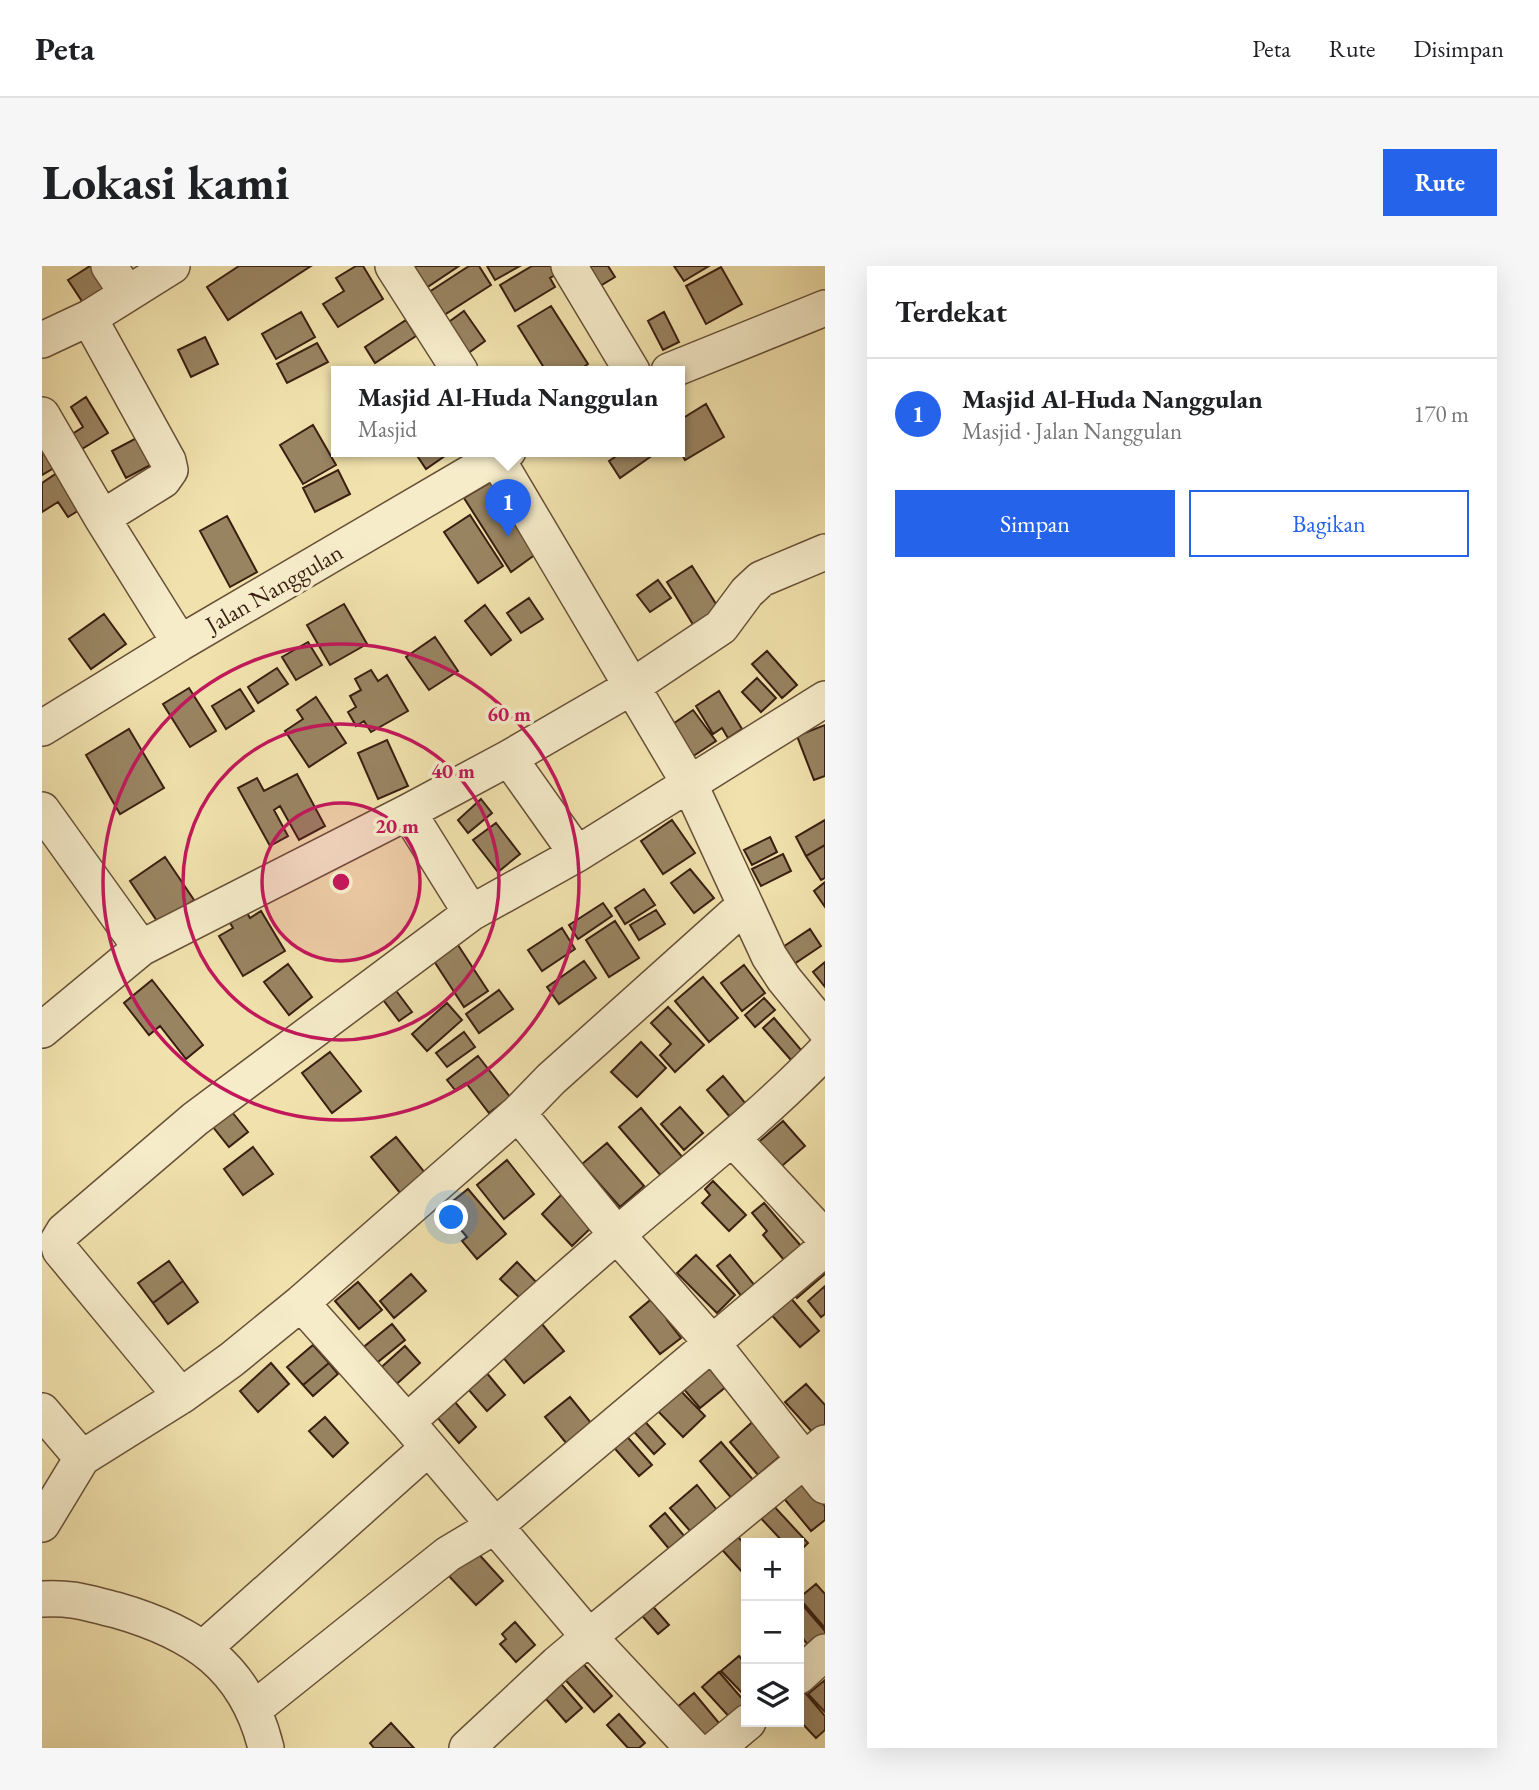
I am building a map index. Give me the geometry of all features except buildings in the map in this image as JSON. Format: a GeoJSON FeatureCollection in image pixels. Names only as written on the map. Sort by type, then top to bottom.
{"type":"FeatureCollection","features":[{"type":"Feature","properties":{"kind":"street"},"geometry":{"type":"LineString","coordinates":[[42,340],[89,318],[118,280],[172,266]]}},
{"type":"Feature","properties":{"kind":"street"},"geometry":{"type":"LineString","coordinates":[[393,266],[457,366]]}},
{"type":"Feature","properties":{"kind":"street"},"geometry":{"type":"LineString","coordinates":[[569,266],[629,366]]}},
{"type":"Feature","properties":{"kind":"street"},"geometry":{"type":"LineString","coordinates":[[681,366],[825,308]]}},
{"type":"Feature","properties":{"kind":"street"},"geometry":{"type":"LineString","coordinates":[[89,318],[168,461],[170,470],[163,480],[102,518]]}},
{"type":"Feature","properties":{"kind":"street"},"geometry":{"type":"LineString","coordinates":[[42,415],[180,643]]}},
{"type":"Feature","properties":{"kind":"street","name":"Jalan Nanggulan"},"geometry":{"type":"LineString","coordinates":[[42,728],[180,643],[499,457]]}},
{"type":"Feature","properties":{"kind":"street"},"geometry":{"type":"LineString","coordinates":[[503,457],[690,783],[769,956],[825,1029]]}},
{"type":"Feature","properties":{"kind":"street"},"geometry":{"type":"LineString","coordinates":[[42,1030],[141,948],[509,758],[633,685],[721,627],[747,592],[761,579],[825,551]]}},
{"type":"Feature","properties":{"kind":"street"},"geometry":{"type":"LineString","coordinates":[[181,1396],[60,1250],[60,1236],[78,1217],[195,1119],[471,913],[577,854],[825,699]]}},
{"type":"Feature","properties":{"kind":"street"},"geometry":{"type":"LineString","coordinates":[[509,758],[577,854]]}},
{"type":"Feature","properties":{"kind":"street"},"geometry":{"type":"LineString","coordinates":[[42,810],[141,948]]}},
{"type":"Feature","properties":{"kind":"street"},"geometry":{"type":"LineString","coordinates":[[408,812],[471,913]]}},
{"type":"Feature","properties":{"kind":"street"},"geometry":{"type":"LineString","coordinates":[[42,1524],[82,1458],[181,1396],[232,1360],[301,1303],[518,1113],[551,1079],[745,905]]}},
{"type":"Feature","properties":{"kind":"street"},"geometry":{"type":"LineString","coordinates":[[204,1648],[617,1235],[733,1139],[825,1051]]}},
{"type":"Feature","properties":{"kind":"street"},"geometry":{"type":"LineString","coordinates":[[467,1748],[589,1637],[818,1463],[617,1235],[518,1113]]}},
{"type":"Feature","properties":{"kind":"street"},"geometry":{"type":"LineString","coordinates":[[733,1139],[825,1238]]}},
{"type":"Feature","properties":{"kind":"street"},"geometry":{"type":"LineString","coordinates":[[254,1709],[448,1555],[495,1526],[825,1248]]}},
{"type":"Feature","properties":{"kind":"street"},"geometry":{"type":"LineString","coordinates":[[301,1303],[418,1435],[589,1637],[693,1748]]}},
{"type":"Feature","properties":{"kind":"street"},"geometry":{"type":"LineString","coordinates":[[43,1414],[82,1458]]}},
{"type":"Feature","properties":{"kind":"street"},"geometry":{"type":"LineString","coordinates":[[42,1599],[67,1597],[156,1621],[204,1648],[221,1664],[254,1709],[266,1748]]}},
{"type":"Feature","properties":{"kind":"street"},"geometry":{"type":"LineString","coordinates":[[804,1671],[825,1652]]}},
{"type":"Feature","properties":{"kind":"street"},"geometry":{"type":"LineString","coordinates":[[717,1748],[742,1727]]}},
{"type":"Feature","properties":{"kind":"place","name":"Masjid Al-Huda Nanggulan"},"geometry":{"type":"Point","coordinates":[508,537]}}]}
